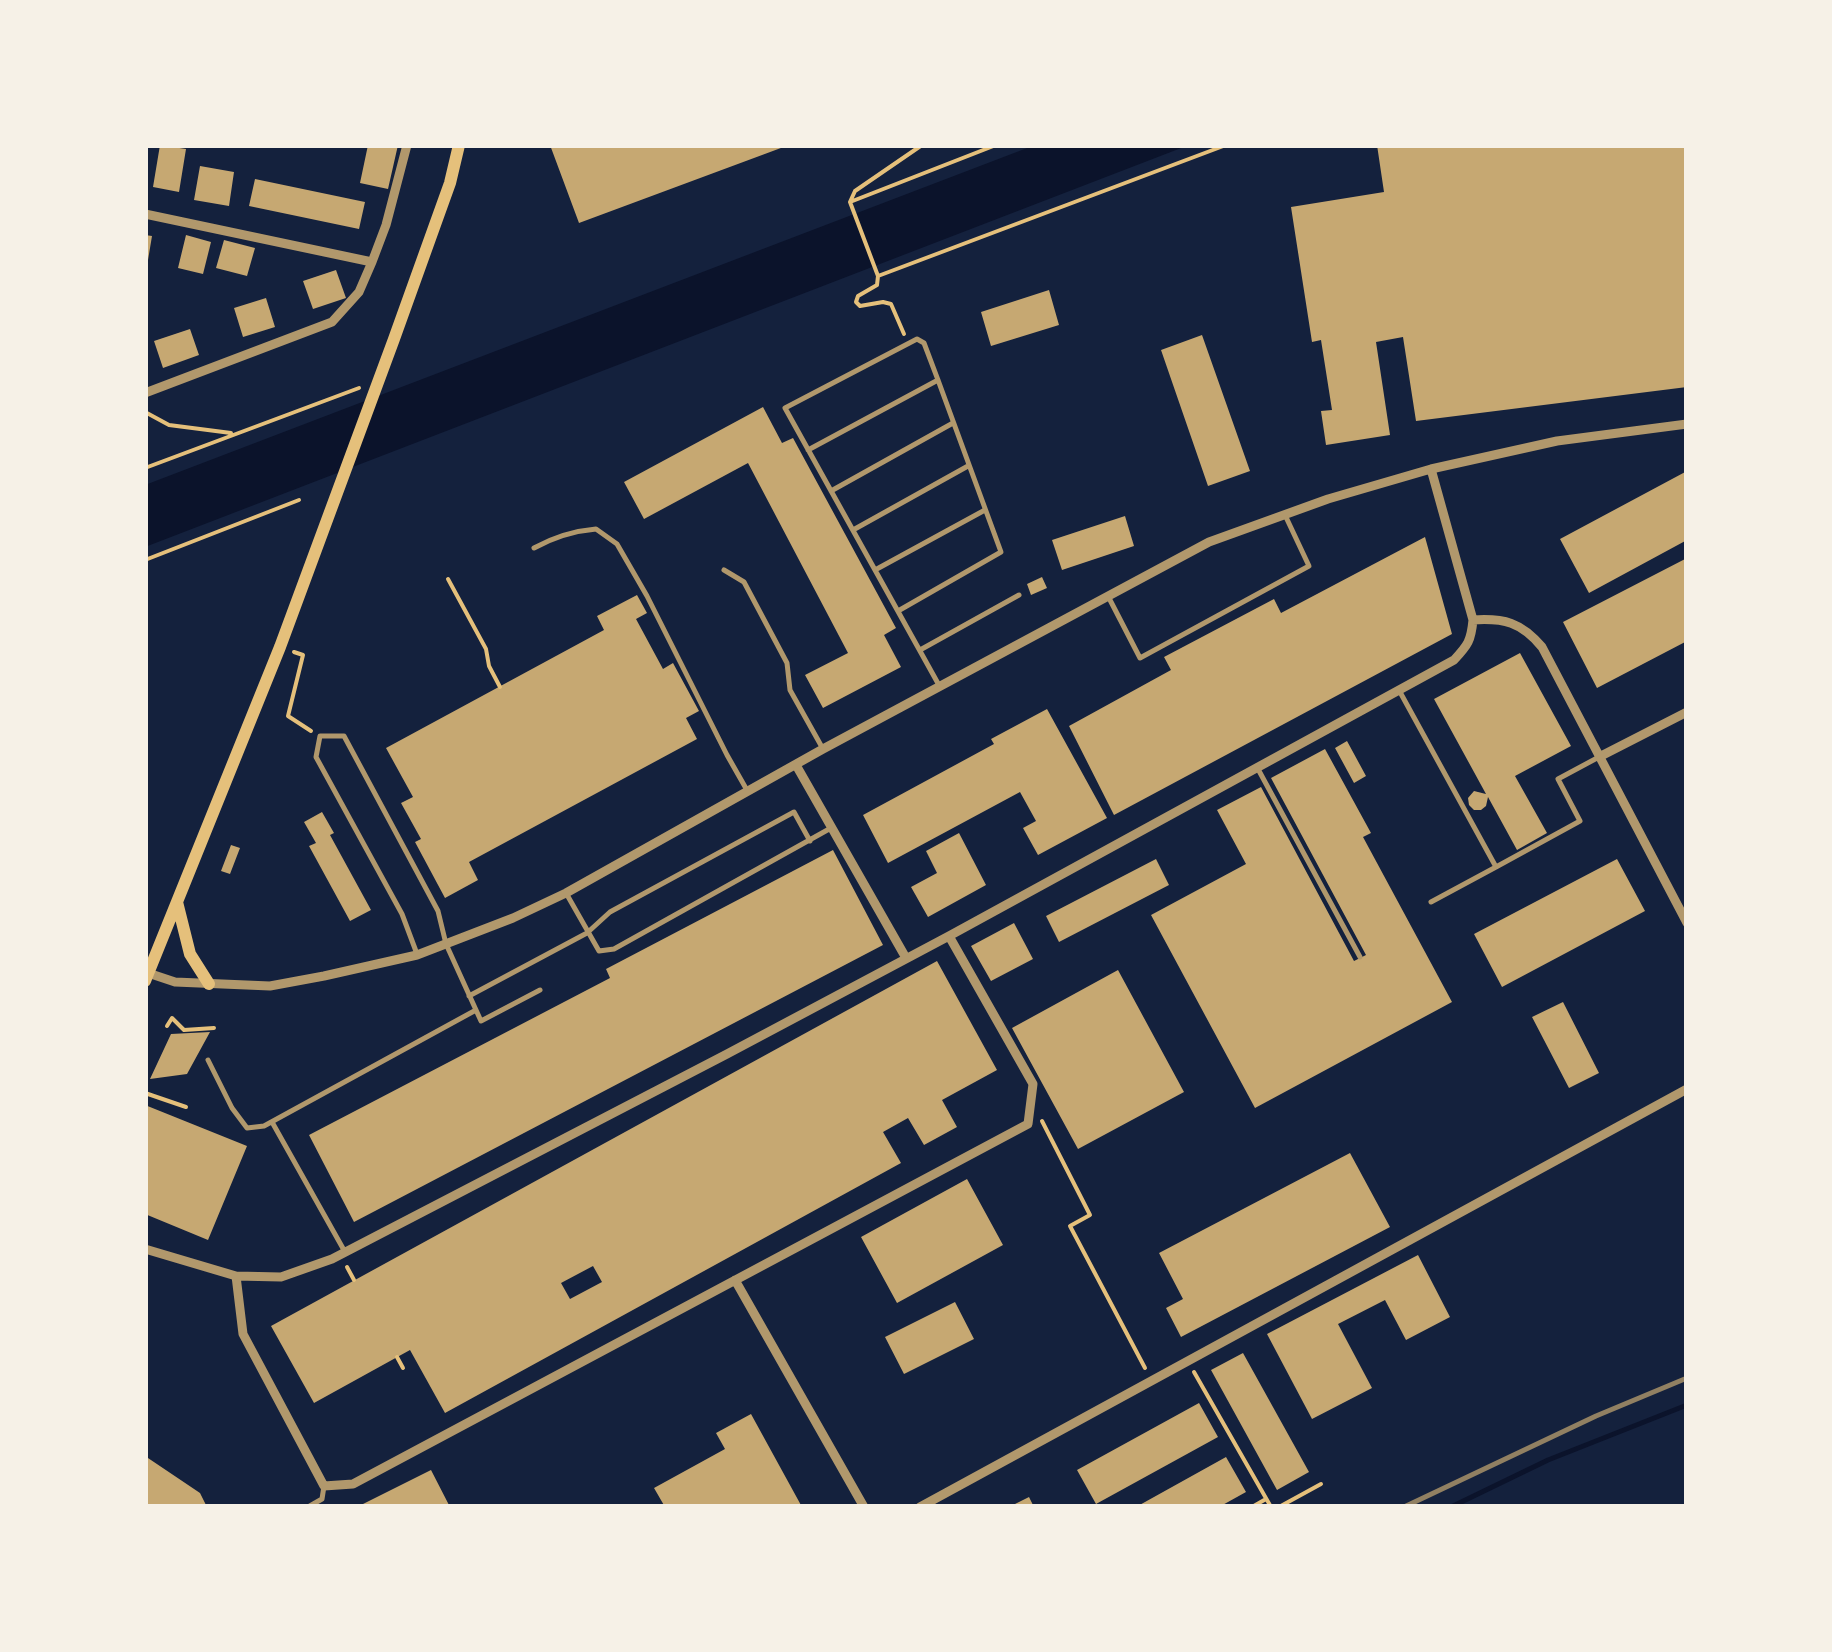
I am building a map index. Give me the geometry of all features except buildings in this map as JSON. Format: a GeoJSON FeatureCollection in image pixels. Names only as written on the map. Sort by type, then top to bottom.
{"type":"FeatureCollection","features":[{"type":"Feature","properties":{"kind":"main road"},"geometry":{"type":"LineString","coordinates":[[146,975],[280,647],[450,183],[460,145]]}},
{"type":"Feature","properties":{"kind":"main road"},"geometry":{"type":"LineString","coordinates":[[177,902],[190,954],[209,984]]}},
{"type":"Feature","properties":{"kind":"street"},"geometry":{"type":"LineString","coordinates":[[145,393],[332,322],[359,292],[372,262],[407,145]]}},
{"type":"Feature","properties":{"kind":"street"},"geometry":{"type":"LineString","coordinates":[[145,214],[372,262]]}},
{"type":"Feature","properties":{"kind":"street"},"geometry":{"type":"LineString","coordinates":[[146,975],[175,982],[270,986],[418,954],[446,944],[566,893],[822,749],[1209,542],[1431,469],[1557,441],[1687,424]]}},
{"type":"Feature","properties":{"kind":"street"},"geometry":{"type":"LineString","coordinates":[[145,1250],[236,1276],[281,1277],[332,1259],[949,936],[1454,660],[1468,646],[1472,620],[1431,469]]}},
{"type":"Feature","properties":{"kind":"street"},"geometry":{"type":"LineString","coordinates":[[1472,620],[1512,623],[1529,632],[1542,647],[1687,923]]}},
{"type":"Feature","properties":{"kind":"street"},"geometry":{"type":"LineString","coordinates":[[1599,757],[1687,712]]}},
{"type":"Feature","properties":{"kind":"street"},"geometry":{"type":"LineString","coordinates":[[796,765],[906,958]]}},
{"type":"Feature","properties":{"kind":"street"},"geometry":{"type":"LineString","coordinates":[[236,1276],[243,1334],[324,1486],[353,1484],[1028,1124],[1033,1084],[949,936]]}},
{"type":"Feature","properties":{"kind":"street"},"geometry":{"type":"LineString","coordinates":[[920,1507],[1687,1090]]}},
{"type":"Feature","properties":{"kind":"street"},"geometry":{"type":"LineString","coordinates":[[735,1280],[864,1507]]}},
{"type":"Feature","properties":{"kind":"lane"},"geometry":{"type":"LineString","coordinates":[[898,611],[1001,552],[924,343],[918,339],[785,408],[940,687]]}},
{"type":"Feature","properties":{"kind":"lane"},"geometry":{"type":"LineString","coordinates":[[808,450],[938,380]]}},
{"type":"Feature","properties":{"kind":"lane"},"geometry":{"type":"LineString","coordinates":[[831,491],[954,423]]}},
{"type":"Feature","properties":{"kind":"lane"},"geometry":{"type":"LineString","coordinates":[[853,530],[969,466]]}},
{"type":"Feature","properties":{"kind":"lane"},"geometry":{"type":"LineString","coordinates":[[875,570],[986,510]]}},
{"type":"Feature","properties":{"kind":"lane"},"geometry":{"type":"LineString","coordinates":[[1108,596],[1140,658],[1309,566],[1285,515]]}},
{"type":"Feature","properties":{"kind":"lane"},"geometry":{"type":"LineString","coordinates":[[534,548],[555,537],[596,529],[617,544],[748,792]]}},
{"type":"Feature","properties":{"kind":"lane"},"geometry":{"type":"LineString","coordinates":[[724,570],[744,582],[788,663],[790,690],[822,749]]}},
{"type":"Feature","properties":{"kind":"lane"},"geometry":{"type":"LineString","coordinates":[[920,650],[1019,596]]}},
{"type":"Feature","properties":{"kind":"lane"},"geometry":{"type":"LineString","coordinates":[[1398,690],[1496,867]]}},
{"type":"Feature","properties":{"kind":"lane"},"geometry":{"type":"LineString","coordinates":[[418,954],[402,914],[316,757],[320,736],[344,736],[438,910],[446,944],[481,1021],[540,990]]}},
{"type":"Feature","properties":{"kind":"lane"},"geometry":{"type":"LineString","coordinates":[[1430,902],[1580,821],[1558,779],[1599,757]]}},
{"type":"Feature","properties":{"kind":"lane"},"geometry":{"type":"LineString","coordinates":[[1256,766],[1360,958]]}},
{"type":"Feature","properties":{"kind":"lane"},"geometry":{"type":"LineString","coordinates":[[469,996],[588,932],[610,912],[794,812],[810,841]]}},
{"type":"Feature","properties":{"kind":"lane"},"geometry":{"type":"LineString","coordinates":[[566,893],[599,951],[614,949],[831,828]]}},
{"type":"Feature","properties":{"kind":"lane"},"geometry":{"type":"LineString","coordinates":[[208,1060],[232,1108],[247,1128],[272,1122],[476,1010]]}},
{"type":"Feature","properties":{"kind":"lane"},"geometry":{"type":"LineString","coordinates":[[272,1122],[345,1252]]}},
{"type":"Feature","properties":{"kind":"lane"},"geometry":{"type":"LineString","coordinates":[[308,1507],[322,1498],[324,1486]]}},
{"type":"Feature","properties":{"kind":"path"},"geometry":{"type":"LineString","coordinates":[[898,321],[890,304],[860,306],[856,302],[858,296],[877,285],[878,276],[850,202],[855,191],[922,145]]}},
{"type":"Feature","properties":{"kind":"path"},"geometry":{"type":"LineString","coordinates":[[850,202],[996,145]]}},
{"type":"Feature","properties":{"kind":"path"},"geometry":{"type":"LineString","coordinates":[[878,276],[1226,145]]}},
{"type":"Feature","properties":{"kind":"path"},"geometry":{"type":"LineString","coordinates":[[145,468],[377,382]]}},
{"type":"Feature","properties":{"kind":"path"},"geometry":{"type":"LineString","coordinates":[[145,412],[169,424],[236,434]]}},
{"type":"Feature","properties":{"kind":"path"},"geometry":{"type":"LineString","coordinates":[[145,560],[300,500]]}},
{"type":"Feature","properties":{"kind":"path"},"geometry":{"type":"LineString","coordinates":[[448,579],[486,649],[488,666],[500,686]]}},
{"type":"Feature","properties":{"kind":"path"},"geometry":{"type":"LineString","coordinates":[[280,647],[303,655],[288,716],[320,736]]}},
{"type":"Feature","properties":{"kind":"path"},"geometry":{"type":"LineString","coordinates":[[167,1026],[172,1018],[184,1030],[214,1028]]}},
{"type":"Feature","properties":{"kind":"path"},"geometry":{"type":"LineString","coordinates":[[145,1093],[186,1108]]}},
{"type":"Feature","properties":{"kind":"path"},"geometry":{"type":"LineString","coordinates":[[1031,1100],[1090,1215],[1070,1226],[1152,1381]]}},
{"type":"Feature","properties":{"kind":"path"},"geometry":{"type":"LineString","coordinates":[[397,1357],[403,1368]]}},
{"type":"Feature","properties":{"kind":"path"},"geometry":{"type":"LineString","coordinates":[[1189,1362],[1271,1507]]}},
{"type":"Feature","properties":{"kind":"path"},"geometry":{"type":"LineString","coordinates":[[1279,1507],[1321,1484]]}},
{"type":"Feature","properties":{"kind":"path"},"geometry":{"type":"LineString","coordinates":[[1252,1507],[1266,1499]]}},
{"type":"Feature","properties":{"kind":"water"},"geometry":{"type":"Polygon","coordinates":[[[1035,145],[1189,145],[145,547],[145,485],[1035,145]]]}},
{"type":"Feature","properties":{"kind":"waterway"},"geometry":{"type":"LineString","coordinates":[[1451,1507],[1548,1460],[1687,1405]]}},
{"type":"Feature","properties":{"kind":"railway"},"geometry":{"type":"LineString","coordinates":[[1404,1507],[1596,1416],[1687,1378]]}}]}
